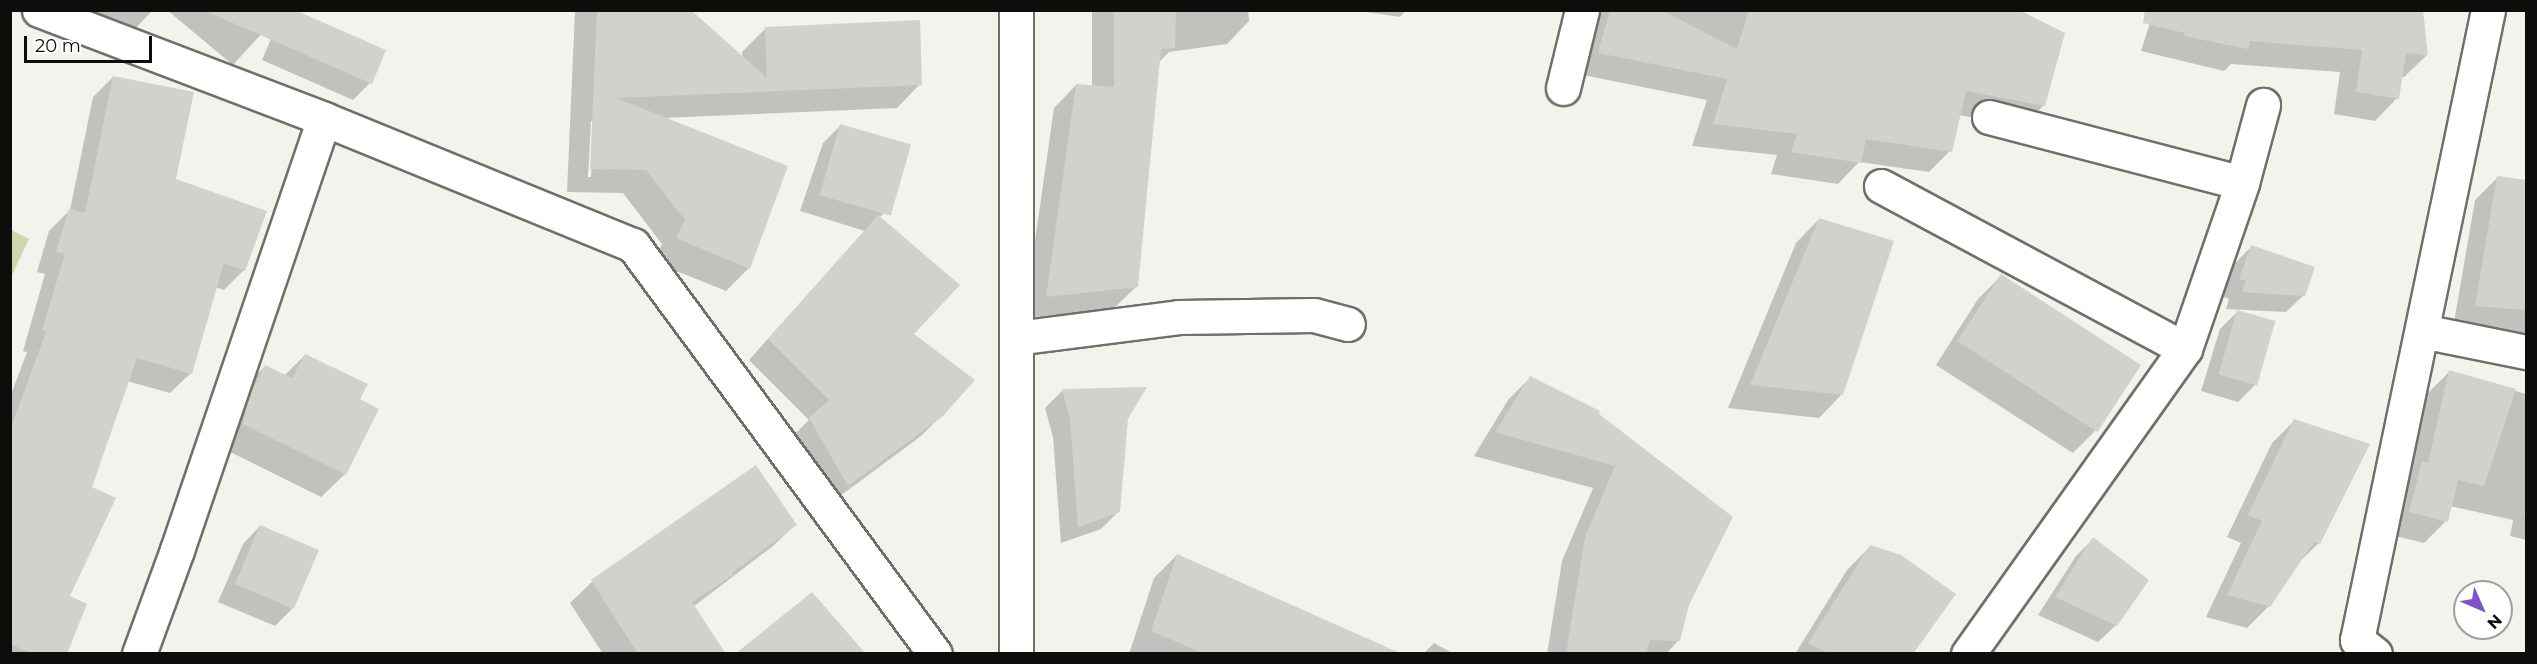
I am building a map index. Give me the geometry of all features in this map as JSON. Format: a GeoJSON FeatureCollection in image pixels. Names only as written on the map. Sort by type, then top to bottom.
{"type":"FeatureCollection","features":[{"type":"Feature","properties":{"kind":"street"},"geometry":{"type":"LineString","coordinates":[[39,10],[324,119],[633,245],[935,654]]}},
{"type":"Feature","properties":{"kind":"street"},"geometry":{"type":"LineString","coordinates":[[1016,10],[1016,654]]}},
{"type":"Feature","properties":{"kind":"street"},"geometry":{"type":"LineString","coordinates":[[1563,88],[1582,10]]}},
{"type":"Feature","properties":{"kind":"street"},"geometry":{"type":"LineString","coordinates":[[2375,654],[2357,640],[2488,10]]}},
{"type":"Feature","properties":{"kind":"street"},"geometry":{"type":"LineString","coordinates":[[1968,654],[2185,349],[2242,183],[2263,105]]}},
{"type":"Feature","properties":{"kind":"street"},"geometry":{"type":"LineString","coordinates":[[1989,117],[2242,183]]}},
{"type":"Feature","properties":{"kind":"street"},"geometry":{"type":"LineString","coordinates":[[139,654],[324,119]]}},
{"type":"Feature","properties":{"kind":"street"},"geometry":{"type":"LineString","coordinates":[[1881,186],[2185,349]]}},
{"type":"Feature","properties":{"kind":"street"},"geometry":{"type":"LineString","coordinates":[[1016,338],[1179,317],[1314,315],[1348,324]]}},
{"type":"Feature","properties":{"kind":"street"},"geometry":{"type":"LineString","coordinates":[[2422,331],[2526,352]]}},
{"type":"Feature","properties":{"kind":"green space"},"geometry":{"type":"Polygon","coordinates":[[[11,230],[29,239],[11,277],[11,230]]]}},
{"type":"Feature","properties":{"kind":"building"},"geometry":{"type":"Polygon","coordinates":[[[203,10],[295,10],[386,50],[372,84],[203,10]]]}},
{"type":"Feature","properties":{"kind":"building"},"geometry":{"type":"Polygon","coordinates":[[[597,10],[691,10],[767,78],[765,27],[920,20],[922,85],[616,98],[788,166],[750,269],[676,238],[685,220],[646,170],[590,169],[597,10]]]}},
{"type":"Feature","properties":{"kind":"building"},"geometry":{"type":"Polygon","coordinates":[[[1114,10],[1176,10],[1175,48],[1161,49],[1138,287],[1046,297],[1076,84],[1114,87],[1114,10]]]}},
{"type":"Feature","properties":{"kind":"building"},"geometry":{"type":"Polygon","coordinates":[[[1610,10],[1661,10],[1737,49],[1749,10],[2019,10],[2065,33],[2045,106],[1966,91],[1952,152],[1866,139],[1861,163],[1791,152],[1797,134],[1713,124],[1727,79],[1598,53],[1610,10]]]}},
{"type":"Feature","properties":{"kind":"building"},"geometry":{"type":"Polygon","coordinates":[[[2145,10],[2423,10],[2428,55],[2406,53],[2399,99],[2356,92],[2362,50],[2250,41],[2248,49],[2184,36],[2184,33],[2143,23],[2145,10]]]}},
{"type":"Feature","properties":{"kind":"building"},"geometry":{"type":"Polygon","coordinates":[[[113,76],[194,92],[176,179],[267,211],[245,271],[224,263],[192,374],[137,358],[92,487],[116,498],[70,596],[87,604],[67,654],[33,654],[10,644],[10,430],[46,332],[42,330],[65,254],[56,252],[69,209],[85,213],[113,76]]]}},
{"type":"Feature","properties":{"kind":"building"},"geometry":{"type":"Polygon","coordinates":[[[840,124],[911,144],[891,216],[820,195],[840,124]]]}},
{"type":"Feature","properties":{"kind":"building"},"geometry":{"type":"Polygon","coordinates":[[[2497,176],[2526,180],[2526,310],[2475,306],[2497,176]]]}},
{"type":"Feature","properties":{"kind":"building"},"geometry":{"type":"Polygon","coordinates":[[[878,215],[960,285],[914,334],[975,380],[943,416],[848,486],[809,418],[829,400],[768,339],[878,215]]]}},
{"type":"Feature","properties":{"kind":"building"},"geometry":{"type":"Polygon","coordinates":[[[1819,218],[1894,241],[1843,395],[1750,385],[1819,218]]]}},
{"type":"Feature","properties":{"kind":"building"},"geometry":{"type":"Polygon","coordinates":[[[2251,245],[2315,267],[2305,296],[2242,292],[2246,281],[2239,279],[2251,245]]]}},
{"type":"Feature","properties":{"kind":"building"},"geometry":{"type":"Polygon","coordinates":[[[2001,274],[2141,365],[2097,432],[1957,341],[2001,274]]]}},
{"type":"Feature","properties":{"kind":"building"},"geometry":{"type":"Polygon","coordinates":[[[2237,310],[2275,321],[2257,385],[2219,374],[2237,310]]]}},
{"type":"Feature","properties":{"kind":"building"},"geometry":{"type":"Polygon","coordinates":[[[305,354],[368,384],[360,399],[379,409],[346,475],[243,424],[249,397],[265,365],[292,378],[305,354]]]}},
{"type":"Feature","properties":{"kind":"building"},"geometry":{"type":"Polygon","coordinates":[[[2449,370],[2516,389],[2484,486],[2458,480],[2448,522],[2409,512],[2422,461],[2428,463],[2449,370]]]}},
{"type":"Feature","properties":{"kind":"building"},"geometry":{"type":"Polygon","coordinates":[[[1530,376],[1600,411],[1599,414],[1733,517],[1689,605],[1680,641],[1650,640],[1646,654],[1566,654],[1585,537],[1615,466],[1495,432],[1530,376]]]}},
{"type":"Feature","properties":{"kind":"building"},"geometry":{"type":"Polygon","coordinates":[[[1147,387],[1128,419],[1120,512],[1078,527],[1070,419],[1062,389],[1147,387]]]}},
{"type":"Feature","properties":{"kind":"building"},"geometry":{"type":"Polygon","coordinates":[[[2294,419],[2370,444],[2320,544],[2314,542],[2270,607],[2227,595],[2262,521],[2248,515],[2294,419]]]}},
{"type":"Feature","properties":{"kind":"building"},"geometry":{"type":"Polygon","coordinates":[[[756,465],[797,525],[732,573],[733,575],[692,602],[726,654],[638,654],[591,580],[756,465]]]}},
{"type":"Feature","properties":{"kind":"building"},"geometry":{"type":"Polygon","coordinates":[[[260,525],[319,550],[294,609],[235,584],[260,525]]]}},
{"type":"Feature","properties":{"kind":"building"},"geometry":{"type":"Polygon","coordinates":[[[2093,537],[2149,580],[2117,626],[2055,597],[2093,537]]]}},
{"type":"Feature","properties":{"kind":"building"},"geometry":{"type":"Polygon","coordinates":[[[1870,545],[1901,555],[1956,594],[1913,654],[1829,654],[1808,643],[1870,545]]]}},
{"type":"Feature","properties":{"kind":"building"},"geometry":{"type":"Polygon","coordinates":[[[1177,554],[1402,654],[1205,654],[1151,631],[1177,554]]]}},
{"type":"Feature","properties":{"kind":"building"},"geometry":{"type":"Polygon","coordinates":[[[812,592],[866,654],[735,654],[812,592]]]}}]}
